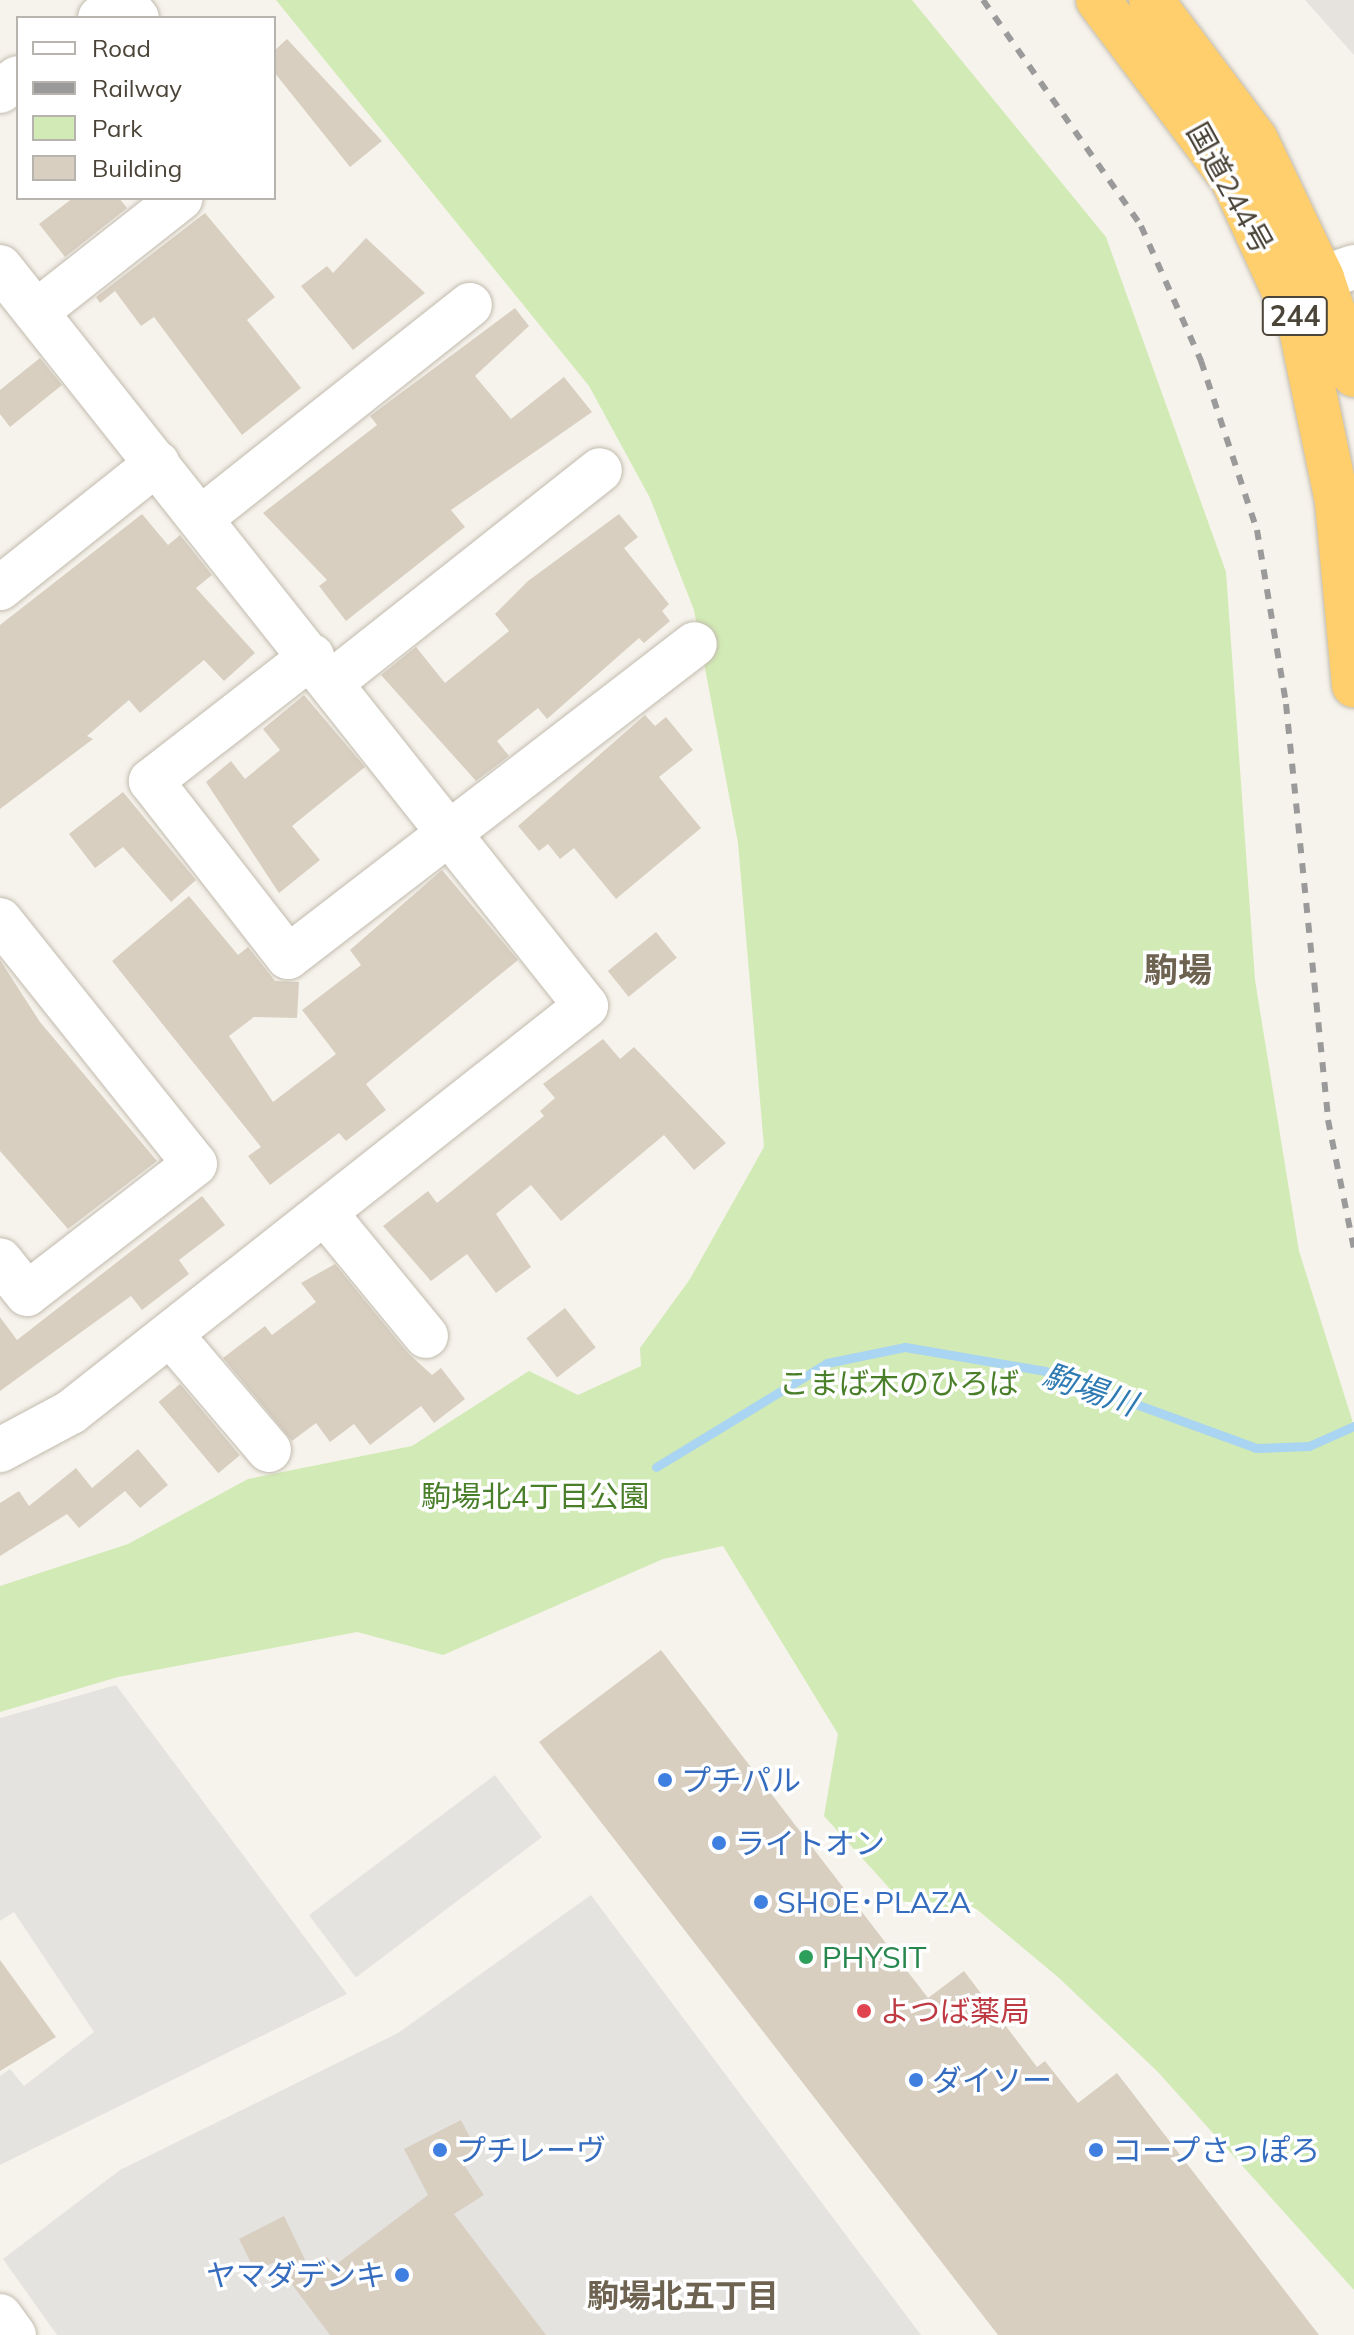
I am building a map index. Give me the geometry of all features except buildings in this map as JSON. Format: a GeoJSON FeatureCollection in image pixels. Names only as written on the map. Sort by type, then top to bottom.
{"type":"FeatureCollection","features":[{"type":"Feature","properties":{"kind":"highway","name":"国道244号"},"geometry":{"type":"LineString","coordinates":[[1098,0],[1233,180],[1301,329],[1337,502],[1354,685]]}},
{"type":"Feature","properties":{"kind":"highway","name":"国道244号"},"geometry":{"type":"LineString","coordinates":[[1151,0],[1256,140],[1338,273],[1354,375]]}},
{"type":"Feature","properties":{"kind":"street"},"geometry":{"type":"LineString","coordinates":[[103,16],[123,1],[135,16]]}},
{"type":"Feature","properties":{"kind":"street"},"geometry":{"type":"LineString","coordinates":[[36,312],[178,200]]}},
{"type":"Feature","properties":{"kind":"street"},"geometry":{"type":"LineString","coordinates":[[0,267],[454,832],[586,1006],[71,1412],[0,1450]]}},
{"type":"Feature","properties":{"kind":"street"},"geometry":{"type":"LineString","coordinates":[[201,518],[470,305]]}},
{"type":"Feature","properties":{"kind":"street"},"geometry":{"type":"LineString","coordinates":[[0,588],[157,463]]}},
{"type":"Feature","properties":{"kind":"street"},"geometry":{"type":"LineString","coordinates":[[600,470],[322,668],[151,781],[288,957],[695,644]]}},
{"type":"Feature","properties":{"kind":"street"},"geometry":{"type":"LineString","coordinates":[[0,920],[195,1164],[27,1294],[0,1260]]}},
{"type":"Feature","properties":{"kind":"street"},"geometry":{"type":"LineString","coordinates":[[325,1213],[426,1336]]}},
{"type":"Feature","properties":{"kind":"street"},"geometry":{"type":"LineString","coordinates":[[171,1335],[269,1450]]}},
{"type":"Feature","properties":{"kind":"street"},"geometry":{"type":"LineString","coordinates":[[0,2316],[14,2335]]}},
{"type":"Feature","properties":{"kind":"shaded area"},"geometry":{"type":"Polygon","coordinates":[[[1305,0],[1354,0],[1354,55],[1305,0]]]}},
{"type":"Feature","properties":{"kind":"shaded area"},"geometry":{"type":"Polygon","coordinates":[[[116,1685],[347,1994],[0,2165],[0,2076],[10,2069],[24,2086],[94,2032],[14,1912],[0,1921],[0,1718],[116,1685]]]}},
{"type":"Feature","properties":{"kind":"shaded area"},"geometry":{"type":"Polygon","coordinates":[[[495,1775],[542,1837],[356,1978],[309,1915],[495,1775]]]}},
{"type":"Feature","properties":{"kind":"shaded area"},"geometry":{"type":"Polygon","coordinates":[[[591,1895],[921,2335],[57,2335],[3,2259],[120,2170],[398,2033],[591,1895]]]}},
{"type":"Feature","properties":{"kind":"green space","name":"こまば木のひろば"},"geometry":{"type":"Polygon","coordinates":[[[276,0],[912,0],[1106,237],[1226,572],[1255,980],[1299,1251],[1354,1426],[1354,2290],[1158,2072],[1059,1978],[980,1912],[901,1901],[824,1816],[838,1734],[723,1546],[663,1559],[443,1655],[357,1632],[118,1677],[0,1712],[0,1586],[128,1544],[248,1479],[412,1446],[529,1371],[578,1395],[641,1366],[640,1348],[690,1279],[764,1147],[738,843],[694,610],[650,498],[589,386],[276,0]]]}},
{"type":"Feature","properties":{"kind":"waterway","name":"駒場川"},"geometry":{"type":"LineString","coordinates":[[656,1467],[827,1363],[905,1347],[1045,1371],[1256,1448],[1309,1446],[1354,1426]]}},
{"type":"Feature","properties":{"kind":"railway"},"geometry":{"type":"LineString","coordinates":[[983,0],[1141,226],[1201,361],[1257,530],[1286,704],[1328,1120],[1354,1249]]}},
{"type":"Feature","properties":{"kind":"place","name":"プチパル"},"geometry":{"type":"Point","coordinates":[665,1780]}},
{"type":"Feature","properties":{"kind":"place","name":"ライトオン"},"geometry":{"type":"Point","coordinates":[719,1843]}},
{"type":"Feature","properties":{"kind":"place","name":"SHOE･PLAZA"},"geometry":{"type":"Point","coordinates":[761,1902]}},
{"type":"Feature","properties":{"kind":"place","name":"PHYSIT"},"geometry":{"type":"Point","coordinates":[806,1957]}},
{"type":"Feature","properties":{"kind":"place","name":"よつば薬局"},"geometry":{"type":"Point","coordinates":[864,2011]}},
{"type":"Feature","properties":{"kind":"place","name":"ダイソー"},"geometry":{"type":"Point","coordinates":[916,2080]}},
{"type":"Feature","properties":{"kind":"place","name":"プチレーヴ"},"geometry":{"type":"Point","coordinates":[440,2150]}},
{"type":"Feature","properties":{"kind":"place","name":"コープさっぽろ"},"geometry":{"type":"Point","coordinates":[1096,2150]}},
{"type":"Feature","properties":{"kind":"place","name":"ヤマダデンキ"},"geometry":{"type":"Point","coordinates":[402,2275]}},
{"type":"Feature","properties":{"kind":"district","name":"駒場"},"geometry":{"type":"Point","coordinates":[1178,970]}},
{"type":"Feature","properties":{"kind":"district","name":"駒場北五丁目"},"geometry":{"type":"Point","coordinates":[683,2295]}},
{"type":"Feature","properties":{"kind":"park label","name":"駒場北4丁目公園"},"geometry":{"type":"Point","coordinates":[535,1496]}}]}
